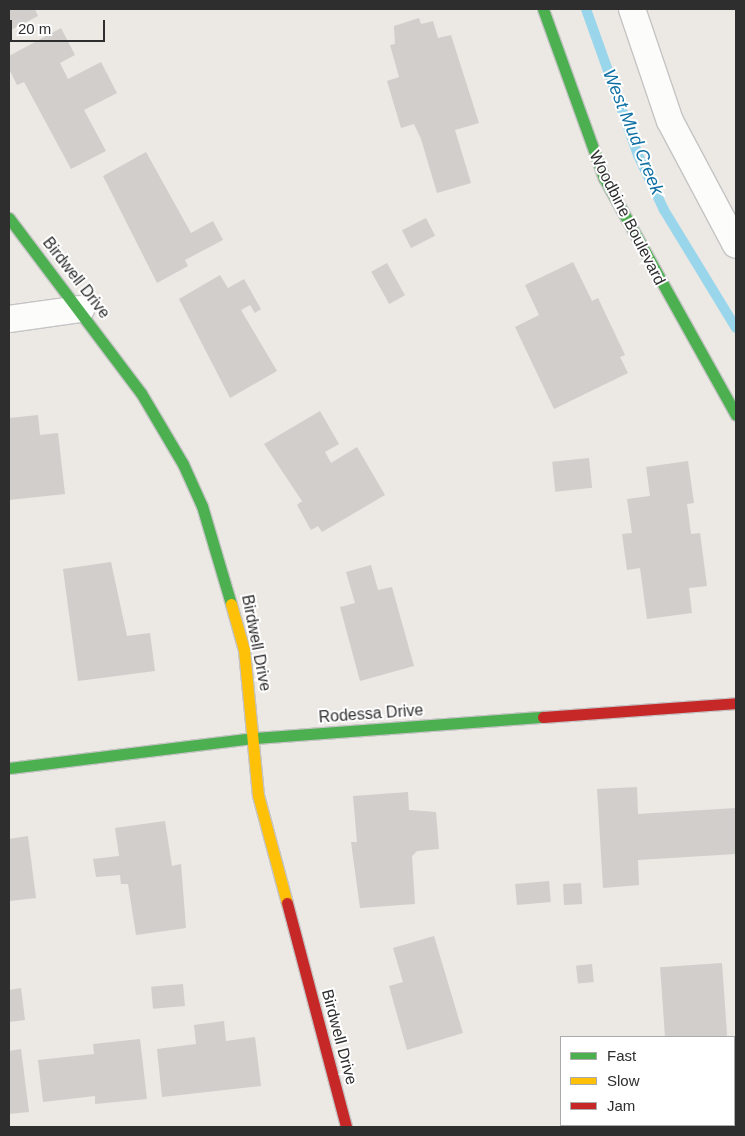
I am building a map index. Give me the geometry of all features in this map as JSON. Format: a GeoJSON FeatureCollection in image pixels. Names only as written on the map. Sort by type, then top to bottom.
{"type":"FeatureCollection","features":[{"type":"Feature","properties":{"kind":"street","name":"Woodbine Boulevard"},"geometry":{"type":"LineString","coordinates":[[543,9],[604,178],[736,415]]}},
{"type":"Feature","properties":{"kind":"street"},"geometry":{"type":"LineString","coordinates":[[632,9],[670,122],[736,245]]}},
{"type":"Feature","properties":{"kind":"street","name":"Birdwell Drive"},"geometry":{"type":"LineString","coordinates":[[9,218],[81,308],[141,393],[183,464],[202,506],[244,650],[255,738],[258,795],[346,1127]]}},
{"type":"Feature","properties":{"kind":"street"},"geometry":{"type":"LineString","coordinates":[[9,318],[81,308]]}},
{"type":"Feature","properties":{"kind":"street","name":"Rodessa Drive"},"geometry":{"type":"LineString","coordinates":[[9,768],[255,738],[736,703]]}},
{"type":"Feature","properties":{"kind":"building"},"geometry":{"type":"Polygon","coordinates":[[[9,9],[35,9],[38,16],[9,31],[9,9]]]}},
{"type":"Feature","properties":{"kind":"building"},"geometry":{"type":"Polygon","coordinates":[[[419,18],[421,24],[433,21],[438,38],[451,35],[479,123],[455,130],[471,183],[437,193],[421,139],[414,124],[401,128],[387,81],[399,77],[390,45],[395,44],[394,26],[419,18]]]}},
{"type":"Feature","properties":{"kind":"building"},"geometry":{"type":"Polygon","coordinates":[[[61,28],[75,55],[60,63],[68,79],[101,62],[117,93],[84,110],[106,151],[71,169],[24,82],[17,85],[9,69],[9,56],[61,28]]]}},
{"type":"Feature","properties":{"kind":"building"},"geometry":{"type":"Polygon","coordinates":[[[146,152],[191,233],[213,221],[223,240],[185,260],[188,266],[157,283],[103,176],[146,152]]]}},
{"type":"Feature","properties":{"kind":"building"},"geometry":{"type":"Polygon","coordinates":[[[426,218],[435,236],[411,248],[402,230],[426,218]]]}},
{"type":"Feature","properties":{"kind":"building"},"geometry":{"type":"Polygon","coordinates":[[[573,262],[592,301],[598,298],[625,355],[620,357],[628,373],[554,409],[515,327],[539,315],[525,285],[573,262]]]}},
{"type":"Feature","properties":{"kind":"building"},"geometry":{"type":"Polygon","coordinates":[[[387,263],[405,295],[389,304],[371,272],[387,263]]]}},
{"type":"Feature","properties":{"kind":"building"},"geometry":{"type":"Polygon","coordinates":[[[220,275],[228,288],[244,279],[261,309],[255,313],[250,305],[241,310],[277,371],[230,398],[179,299],[220,275]]]}},
{"type":"Feature","properties":{"kind":"building"},"geometry":{"type":"Polygon","coordinates":[[[320,411],[339,444],[325,452],[331,463],[357,447],[385,495],[322,532],[318,526],[311,530],[297,505],[302,501],[264,444],[320,411]]]}},
{"type":"Feature","properties":{"kind":"building"},"geometry":{"type":"Polygon","coordinates":[[[38,415],[40,435],[58,433],[65,494],[9,500],[9,418],[38,415]]]}},
{"type":"Feature","properties":{"kind":"building"},"geometry":{"type":"Polygon","coordinates":[[[589,458],[592,488],[555,492],[552,462],[589,458]]]}},
{"type":"Feature","properties":{"kind":"building"},"geometry":{"type":"Polygon","coordinates":[[[688,461],[694,503],[687,504],[691,534],[700,533],[707,586],[689,588],[692,613],[647,619],[640,568],[627,570],[622,534],[632,533],[627,499],[650,496],[646,467],[688,461]]]}},
{"type":"Feature","properties":{"kind":"building"},"geometry":{"type":"Polygon","coordinates":[[[111,562],[127,636],[150,633],[155,671],[78,681],[63,569],[111,562]]]}},
{"type":"Feature","properties":{"kind":"building"},"geometry":{"type":"Polygon","coordinates":[[[371,565],[378,590],[392,587],[414,666],[360,681],[340,607],[355,603],[346,572],[371,565]]]}},
{"type":"Feature","properties":{"kind":"building"},"geometry":{"type":"Polygon","coordinates":[[[637,787],[638,814],[736,808],[736,854],[638,860],[639,885],[603,888],[597,789],[637,787]]]}},
{"type":"Feature","properties":{"kind":"building"},"geometry":{"type":"Polygon","coordinates":[[[408,792],[409,810],[436,812],[439,849],[417,851],[412,856],[415,904],[360,908],[351,842],[357,842],[353,796],[408,792]]]}},
{"type":"Feature","properties":{"kind":"building"},"geometry":{"type":"Polygon","coordinates":[[[165,821],[172,866],[181,864],[186,928],[136,935],[128,884],[121,884],[120,875],[96,877],[93,859],[119,856],[115,828],[165,821]]]}},
{"type":"Feature","properties":{"kind":"building"},"geometry":{"type":"Polygon","coordinates":[[[28,836],[36,898],[9,901],[9,839],[28,836]]]}},
{"type":"Feature","properties":{"kind":"building"},"geometry":{"type":"Polygon","coordinates":[[[549,881],[551,902],[517,905],[515,884],[549,881]]]}},
{"type":"Feature","properties":{"kind":"building"},"geometry":{"type":"Polygon","coordinates":[[[581,883],[582,904],[564,905],[563,884],[581,883]]]}},
{"type":"Feature","properties":{"kind":"building"},"geometry":{"type":"Polygon","coordinates":[[[434,936],[463,1033],[407,1050],[389,986],[403,982],[393,948],[434,936]]]}},
{"type":"Feature","properties":{"kind":"building"},"geometry":{"type":"Polygon","coordinates":[[[722,963],[727,1036],[665,1036],[660,967],[722,963]]]}},
{"type":"Feature","properties":{"kind":"building"},"geometry":{"type":"Polygon","coordinates":[[[592,964],[594,982],[578,984],[576,966],[592,964]]]}},
{"type":"Feature","properties":{"kind":"building"},"geometry":{"type":"Polygon","coordinates":[[[183,984],[185,1006],[153,1009],[151,987],[183,984]]]}},
{"type":"Feature","properties":{"kind":"building"},"geometry":{"type":"Polygon","coordinates":[[[21,988],[25,1020],[9,1022],[9,990],[21,988]]]}},
{"type":"Feature","properties":{"kind":"building"},"geometry":{"type":"Polygon","coordinates":[[[224,1021],[226,1041],[255,1037],[261,1086],[162,1097],[157,1049],[196,1044],[194,1025],[224,1021]]]}},
{"type":"Feature","properties":{"kind":"building"},"geometry":{"type":"Polygon","coordinates":[[[140,1039],[147,1099],[95,1104],[95,1096],[43,1102],[38,1060],[94,1054],[93,1044],[140,1039]]]}},
{"type":"Feature","properties":{"kind":"building"},"geometry":{"type":"Polygon","coordinates":[[[21,1049],[29,1112],[9,1114],[9,1051],[21,1049]]]}},
{"type":"Feature","properties":{"kind":"waterway","name":"West Mud Creek"},"geometry":{"type":"LineString","coordinates":[[586,9],[638,155],[664,210],[736,328]]}},
{"type":"Feature","properties":{"kind":"traffic: fast"},"geometry":{"type":"LineString","coordinates":[[543,9],[604,178],[736,415]]}},
{"type":"Feature","properties":{"kind":"traffic: fast"},"geometry":{"type":"LineString","coordinates":[[9,218],[141,393],[183,464],[202,506],[231,604]]}},
{"type":"Feature","properties":{"kind":"traffic: fast"},"geometry":{"type":"LineString","coordinates":[[9,768],[255,738],[543,717]]}},
{"type":"Feature","properties":{"kind":"traffic: slow"},"geometry":{"type":"LineString","coordinates":[[231,604],[244,650],[258,795],[287,903]]}},
{"type":"Feature","properties":{"kind":"traffic: jam"},"geometry":{"type":"LineString","coordinates":[[543,717],[736,703]]}},
{"type":"Feature","properties":{"kind":"traffic: jam"},"geometry":{"type":"LineString","coordinates":[[287,903],[346,1127]]}}]}
